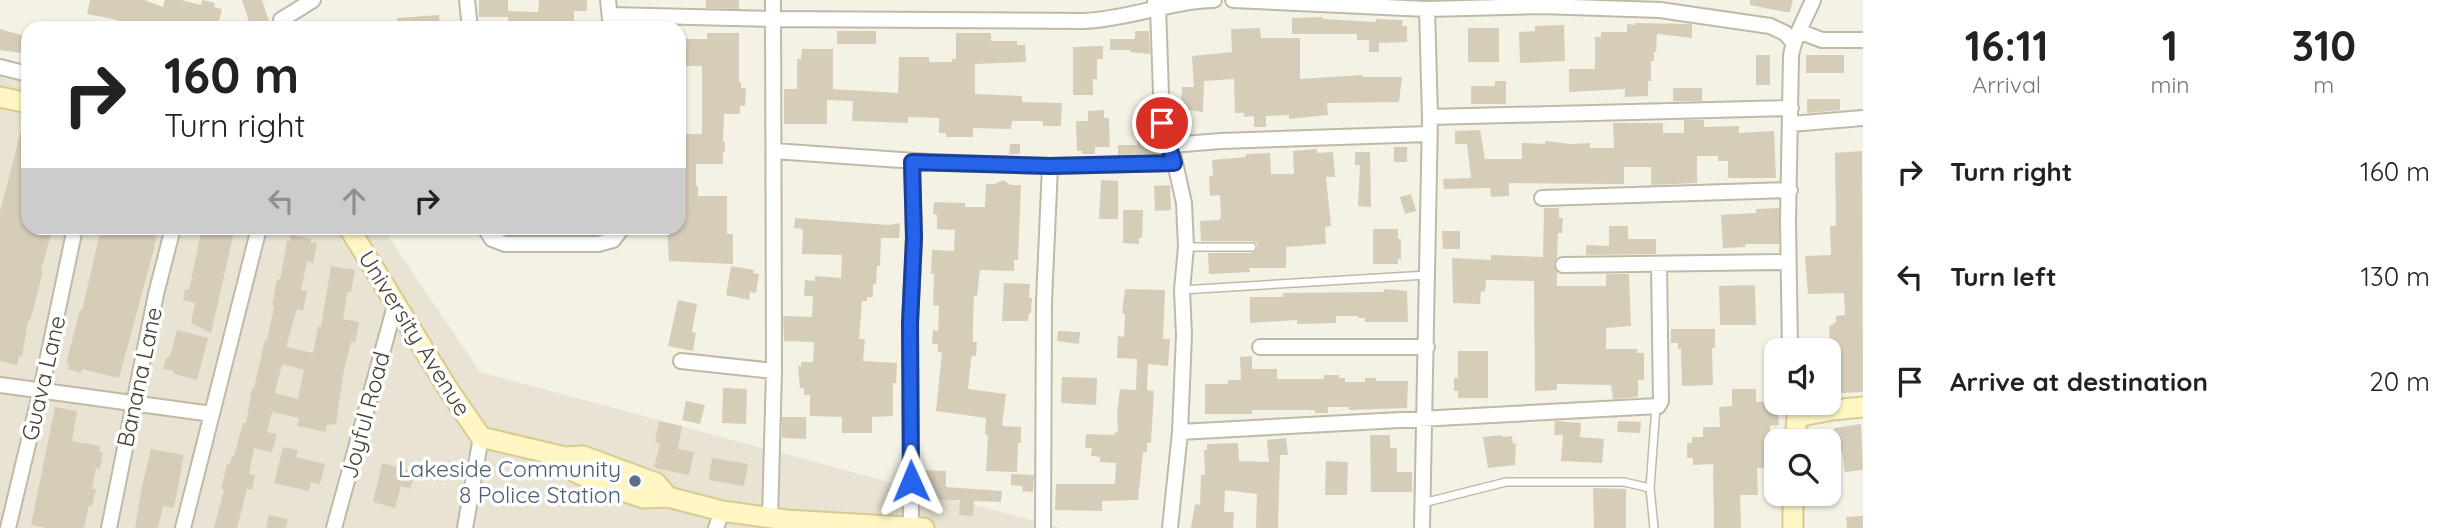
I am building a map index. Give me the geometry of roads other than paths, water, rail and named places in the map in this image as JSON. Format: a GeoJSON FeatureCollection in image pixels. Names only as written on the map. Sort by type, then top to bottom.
{"type":"FeatureCollection","features":[{"type":"Feature","properties":{"kind":"street"},"geometry":{"type":"LineString","coordinates":[[281,20],[313,0]]}},
{"type":"Feature","properties":{"kind":"street"},"geometry":{"type":"LineString","coordinates":[[467,0],[469,21]]}},
{"type":"Feature","properties":{"kind":"street"},"geometry":{"type":"LineString","coordinates":[[770,518],[774,371],[772,0]]}},
{"type":"Feature","properties":{"kind":"street"},"geometry":{"type":"LineString","coordinates":[[610,14],[772,19],[1096,20],[1135,15],[1156,4],[1214,0]]}},
{"type":"Feature","properties":{"kind":"street"},"geometry":{"type":"LineString","coordinates":[[1233,0],[1340,2],[1427,9],[1661,5],[1770,26],[1797,37],[1863,40]]}},
{"type":"Feature","properties":{"kind":"street"},"geometry":{"type":"LineString","coordinates":[[1790,338],[1788,262],[1791,108],[1797,37],[1813,0]]}},
{"type":"Feature","properties":{"kind":"street"},"geometry":{"type":"LineString","coordinates":[[1156,4],[1162,123],[1171,145],[1184,203],[1186,247],[1182,290],[1184,335],[1180,432],[1170,528]]}},
{"type":"Feature","properties":{"kind":"street"},"geometry":{"type":"LineString","coordinates":[[1422,528],[1430,117],[1427,9]]}},
{"type":"Feature","properties":{"kind":"street"},"geometry":{"type":"LineString","coordinates":[[0,67],[21,72]]}},
{"type":"Feature","properties":{"kind":"street"},"geometry":{"type":"LineString","coordinates":[[1,102],[21,103]]}},
{"type":"Feature","properties":{"kind":"street"},"geometry":{"type":"LineString","coordinates":[[1430,117],[1791,108]]}},
{"type":"Feature","properties":{"kind":"street"},"geometry":{"type":"LineString","coordinates":[[1791,124],[1863,118]]}},
{"type":"Feature","properties":{"kind":"street"},"geometry":{"type":"LineString","coordinates":[[1171,145],[1429,134]]}},
{"type":"Feature","properties":{"kind":"street"},"geometry":{"type":"LineString","coordinates":[[774,151],[912,162],[1050,166],[1174,163]]}},
{"type":"Feature","properties":{"kind":"street"},"geometry":{"type":"LineString","coordinates":[[911,527],[910,323],[914,238],[912,162]]}},
{"type":"Feature","properties":{"kind":"street"},"geometry":{"type":"LineString","coordinates":[[1043,528],[1044,301],[1050,166]]}},
{"type":"Feature","properties":{"kind":"street"},"geometry":{"type":"LineString","coordinates":[[1542,198],[1790,190]]}},
{"type":"Feature","properties":{"kind":"street","name":"Guava Lane"},"geometry":{"type":"LineString","coordinates":[[8,528],[74,235]]}},
{"type":"Feature","properties":{"kind":"street","name":"Banana Lane"},"geometry":{"type":"LineString","coordinates":[[109,528],[156,294],[171,235]]}},
{"type":"Feature","properties":{"kind":"street"},"geometry":{"type":"LineString","coordinates":[[183,528],[257,235]]}},
{"type":"Feature","properties":{"kind":"street","name":"University Avenue"},"geometry":{"type":"LineString","coordinates":[[353,235],[448,389],[481,437],[565,457],[573,471],[604,485],[644,498],[668,497],[719,519],[770,518],[924,528]]}},
{"type":"Feature","properties":{"kind":"street"},"geometry":{"type":"LineString","coordinates":[[489,235],[492,239],[505,244],[598,244],[613,240],[617,235]]}},
{"type":"Feature","properties":{"kind":"street"},"geometry":{"type":"LineString","coordinates":[[1563,265],[1788,262]]}},
{"type":"Feature","properties":{"kind":"street"},"geometry":{"type":"LineString","coordinates":[[1180,432],[1656,406],[1661,401],[1660,265]]}},
{"type":"Feature","properties":{"kind":"street","name":"Joyful Road"},"geometry":{"type":"LineString","coordinates":[[334,528],[396,302]]}},
{"type":"Feature","properties":{"kind":"street"},"geometry":{"type":"LineString","coordinates":[[1260,347],[1427,347]]}},
{"type":"Feature","properties":{"kind":"street"},"geometry":{"type":"LineString","coordinates":[[681,361],[774,371]]}},
{"type":"Feature","properties":{"kind":"street"},"geometry":{"type":"LineString","coordinates":[[0,385],[212,414]]}},
{"type":"Feature","properties":{"kind":"street"},"geometry":{"type":"LineString","coordinates":[[1841,409],[1863,407]]}},
{"type":"Feature","properties":{"kind":"street"},"geometry":{"type":"LineString","coordinates":[[465,528],[481,437]]}},
{"type":"Feature","properties":{"kind":"street"},"geometry":{"type":"LineString","coordinates":[[1793,506],[1793,528]]}},
{"type":"Feature","properties":{"kind":"lane"},"geometry":{"type":"LineString","coordinates":[[1186,247],[1252,247]]}},
{"type":"Feature","properties":{"kind":"lane"},"geometry":{"type":"LineString","coordinates":[[1182,290],[1428,275]]}},
{"type":"Feature","properties":{"kind":"lane"},"geometry":{"type":"LineString","coordinates":[[1654,528],[1650,488],[1656,406]]}},
{"type":"Feature","properties":{"kind":"lane"},"geometry":{"type":"LineString","coordinates":[[1423,503],[1506,482],[1624,482],[1650,488]]}},
{"type":"Feature","properties":{"kind":"place","name":"Lakeside Community 8 Police Station"},"geometry":{"type":"Point","coordinates":[635,481]}}]}
